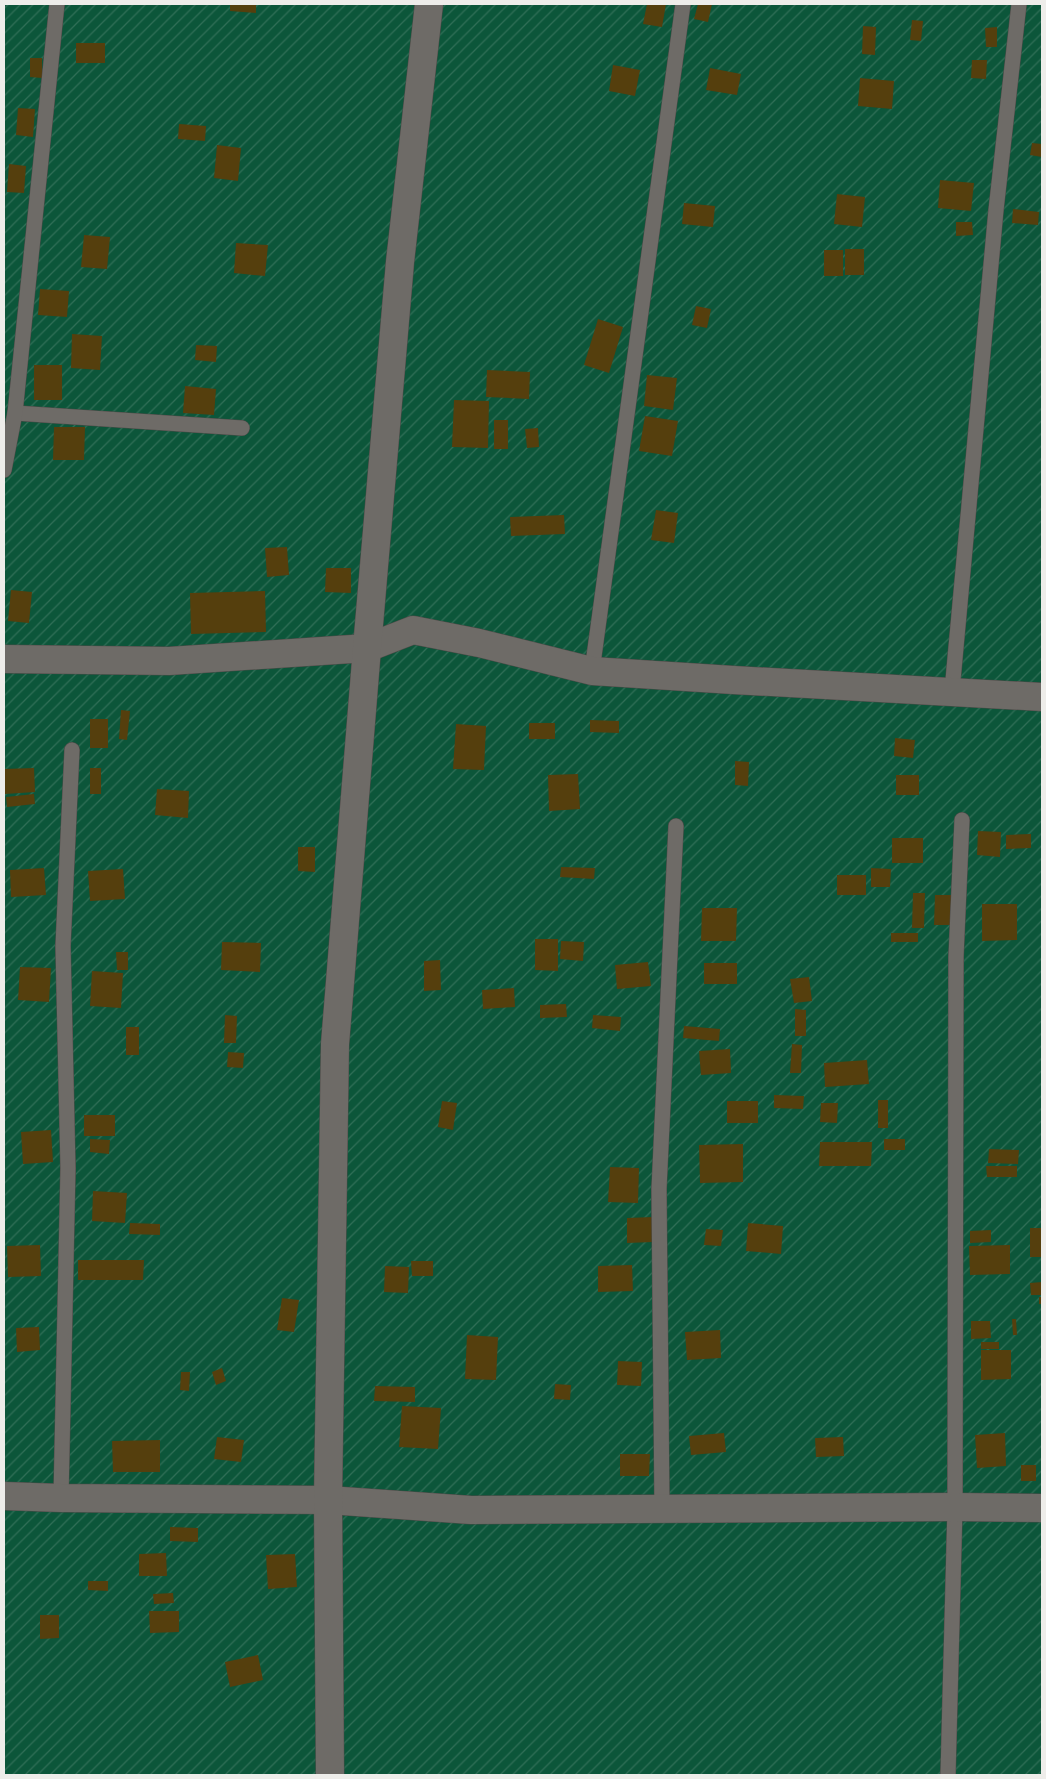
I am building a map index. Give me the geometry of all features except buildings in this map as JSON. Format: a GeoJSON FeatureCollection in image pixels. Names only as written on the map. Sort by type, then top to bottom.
{"type":"FeatureCollection","features":[{"type":"Feature","properties":{"kind":"street"},"geometry":{"type":"LineString","coordinates":[[330,1775],[328,1500],[335,1044],[400,262],[429,4]]}},
{"type":"Feature","properties":{"kind":"street"},"geometry":{"type":"LineString","coordinates":[[4,659],[169,661],[367,648],[413,630],[479,643],[592,671],[1042,697]]}},
{"type":"Feature","properties":{"kind":"street"},"geometry":{"type":"LineString","coordinates":[[4,1496],[328,1500],[471,1510],[1042,1508]]}},
{"type":"Feature","properties":{"kind":"lane"},"geometry":{"type":"LineString","coordinates":[[4,470],[15,413],[57,4]]}},
{"type":"Feature","properties":{"kind":"lane"},"geometry":{"type":"LineString","coordinates":[[592,671],[683,4]]}},
{"type":"Feature","properties":{"kind":"lane"},"geometry":{"type":"LineString","coordinates":[[952,692],[996,210],[1019,4]]}},
{"type":"Feature","properties":{"kind":"lane"},"geometry":{"type":"LineString","coordinates":[[15,413],[242,428]]}},
{"type":"Feature","properties":{"kind":"lane"},"geometry":{"type":"LineString","coordinates":[[61,1498],[68,1168],[63,946],[72,750]]}},
{"type":"Feature","properties":{"kind":"lane"},"geometry":{"type":"LineString","coordinates":[[948,1775],[954,1507],[956,957],[962,820]]}},
{"type":"Feature","properties":{"kind":"lane"},"geometry":{"type":"LineString","coordinates":[[662,1508],[660,1189],[676,826]]}},
{"type":"Feature","properties":{"kind":"green space"},"geometry":{"type":"Polygon","coordinates":[[[4,4],[1042,4],[1042,1775],[4,1775],[4,4]]]}}]}
